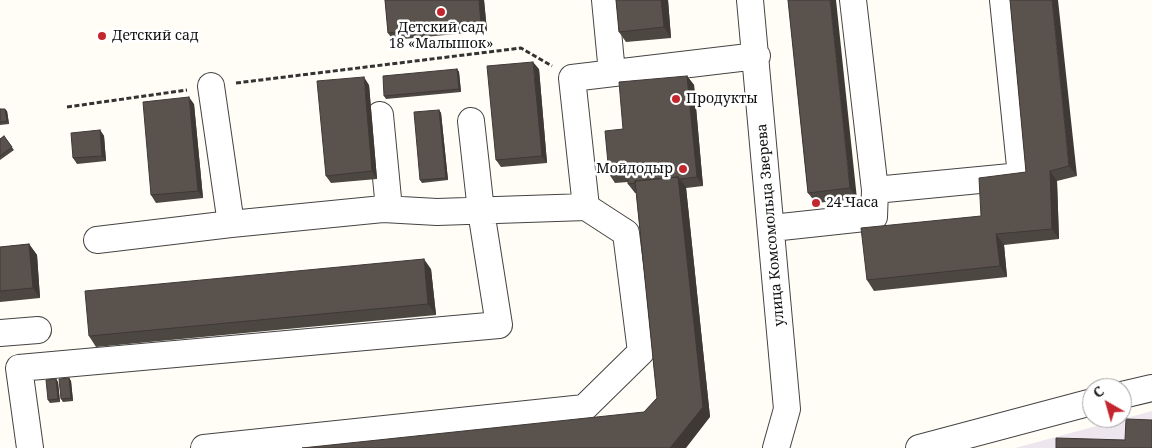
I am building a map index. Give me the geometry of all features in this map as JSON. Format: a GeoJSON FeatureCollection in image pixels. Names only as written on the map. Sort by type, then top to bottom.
{"type":"FeatureCollection","features":[{"type":"Feature","properties":{"kind":"street"},"geometry":{"type":"LineString","coordinates":[[605,0],[612,73]]}},
{"type":"Feature","properties":{"kind":"street","name":"улица Комсомольца Зверева"},"geometry":{"type":"LineString","coordinates":[[750,0],[757,56],[787,408],[776,448]]}},
{"type":"Feature","properties":{"kind":"street"},"geometry":{"type":"LineString","coordinates":[[772,228],[874,217],[875,190],[853,0]]}},
{"type":"Feature","properties":{"kind":"street"},"geometry":{"type":"LineString","coordinates":[[875,190],[1020,176],[1003,0]]}},
{"type":"Feature","properties":{"kind":"street"},"geometry":{"type":"LineString","coordinates":[[586,207],[572,78],[757,56]]}},
{"type":"Feature","properties":{"kind":"street"},"geometry":{"type":"LineString","coordinates":[[211,86],[231,224]]}},
{"type":"Feature","properties":{"kind":"street"},"geometry":{"type":"LineString","coordinates":[[380,115],[388,209]]}},
{"type":"Feature","properties":{"kind":"street"},"geometry":{"type":"LineString","coordinates":[[30,448],[19,368],[499,325],[481,211],[471,121]]}},
{"type":"Feature","properties":{"kind":"street"},"geometry":{"type":"LineString","coordinates":[[97,240],[231,224],[388,209],[437,212],[586,207],[626,233],[641,352],[584,408],[204,448]]}},
{"type":"Feature","properties":{"kind":"street"},"geometry":{"type":"LineString","coordinates":[[0,333],[38,330]]}},
{"type":"Feature","properties":{"kind":"street"},"geometry":{"type":"LineString","coordinates":[[1132,393],[1152,388]]}},
{"type":"Feature","properties":{"kind":"street"},"geometry":{"type":"LineString","coordinates":[[919,448],[1082,405]]}},
{"type":"Feature","properties":{"kind":"path"},"geometry":{"type":"LineString","coordinates":[[67,107],[211,86],[521,48],[572,78]]}},
{"type":"Feature","properties":{"kind":"shaded area"},"geometry":{"type":"Polygon","coordinates":[[[1152,411],[1152,448],[1015,448],[1089,428],[1132,428],[1132,416],[1152,411]]]}},
{"type":"Feature","properties":{"kind":"building"},"geometry":{"type":"Polygon","coordinates":[[[385,0],[479,0],[481,24],[388,33],[385,0]]]}},
{"type":"Feature","properties":{"kind":"building"},"geometry":{"type":"Polygon","coordinates":[[[616,0],[661,0],[664,27],[619,32],[616,0]]]}},
{"type":"Feature","properties":{"kind":"building"},"geometry":{"type":"Polygon","coordinates":[[[788,0],[830,0],[850,188],[808,193],[788,0]]]}},
{"type":"Feature","properties":{"kind":"building"},"geometry":{"type":"Polygon","coordinates":[[[1010,0],[1052,0],[1069,166],[1050,171],[1052,229],[996,234],[1000,266],[867,280],[861,228],[981,216],[979,178],[1026,172],[1010,0]]]}},
{"type":"Feature","properties":{"kind":"building"},"geometry":{"type":"Polygon","coordinates":[[[533,62],[542,156],[496,160],[487,66],[533,62]]]}},
{"type":"Feature","properties":{"kind":"building"},"geometry":{"type":"Polygon","coordinates":[[[457,69],[459,89],[384,96],[383,76],[457,69]]]}},
{"type":"Feature","properties":{"kind":"building"},"geometry":{"type":"Polygon","coordinates":[[[687,76],[697,177],[635,181],[635,183],[628,184],[628,173],[609,174],[605,131],[623,129],[619,82],[687,76]]]}},
{"type":"Feature","properties":{"kind":"building"},"geometry":{"type":"Polygon","coordinates":[[[364,77],[372,171],[326,176],[317,81],[364,77]]]}},
{"type":"Feature","properties":{"kind":"building"},"geometry":{"type":"Polygon","coordinates":[[[189,97],[198,191],[151,195],[143,102],[189,97]]]}},
{"type":"Feature","properties":{"kind":"building"},"geometry":{"type":"Polygon","coordinates":[[[0,109],[5,109],[7,121],[0,122],[0,109]]]}},
{"type":"Feature","properties":{"kind":"building"},"geometry":{"type":"Polygon","coordinates":[[[439,110],[446,178],[420,180],[414,112],[439,110]]]}},
{"type":"Feature","properties":{"kind":"building"},"geometry":{"type":"Polygon","coordinates":[[[100,130],[102,156],[73,158],[71,133],[100,130]]]}},
{"type":"Feature","properties":{"kind":"building"},"geometry":{"type":"Polygon","coordinates":[[[4,136],[12,147],[0,156],[0,139],[4,136]]]}},
{"type":"Feature","properties":{"kind":"building"},"geometry":{"type":"Polygon","coordinates":[[[678,177],[703,407],[670,448],[302,448],[644,412],[657,398],[635,181],[678,177]]]}},
{"type":"Feature","properties":{"kind":"building"},"geometry":{"type":"Polygon","coordinates":[[[29,244],[33,288],[0,291],[0,247],[29,244]]]}},
{"type":"Feature","properties":{"kind":"building"},"geometry":{"type":"Polygon","coordinates":[[[424,259],[428,304],[89,336],[85,291],[424,259]]]}},
{"type":"Feature","properties":{"kind":"building"},"geometry":{"type":"Polygon","coordinates":[[[69,378],[71,398],[61,399],[59,379],[69,378]]]}},
{"type":"Feature","properties":{"kind":"building"},"geometry":{"type":"Polygon","coordinates":[[[56,379],[58,399],[48,400],[46,380],[56,379]]]}},
{"type":"Feature","properties":{"kind":"building"},"geometry":{"type":"Polygon","coordinates":[[[1132,419],[1152,420],[1152,448],[1056,448],[1056,438],[1125,440],[1126,428],[1132,428],[1132,419]]]}},
{"type":"Feature","properties":{"kind":"place","name":"Детский сад 18 «Малышок»"},"geometry":{"type":"Point","coordinates":[441,12]}},
{"type":"Feature","properties":{"kind":"place","name":"Детский сад"},"geometry":{"type":"Point","coordinates":[102,36]}},
{"type":"Feature","properties":{"kind":"place","name":"Продукты"},"geometry":{"type":"Point","coordinates":[676,99]}},
{"type":"Feature","properties":{"kind":"place","name":"Мойдодыр"},"geometry":{"type":"Point","coordinates":[683,169]}},
{"type":"Feature","properties":{"kind":"place","name":"24 Часа"},"geometry":{"type":"Point","coordinates":[816,203]}}]}
